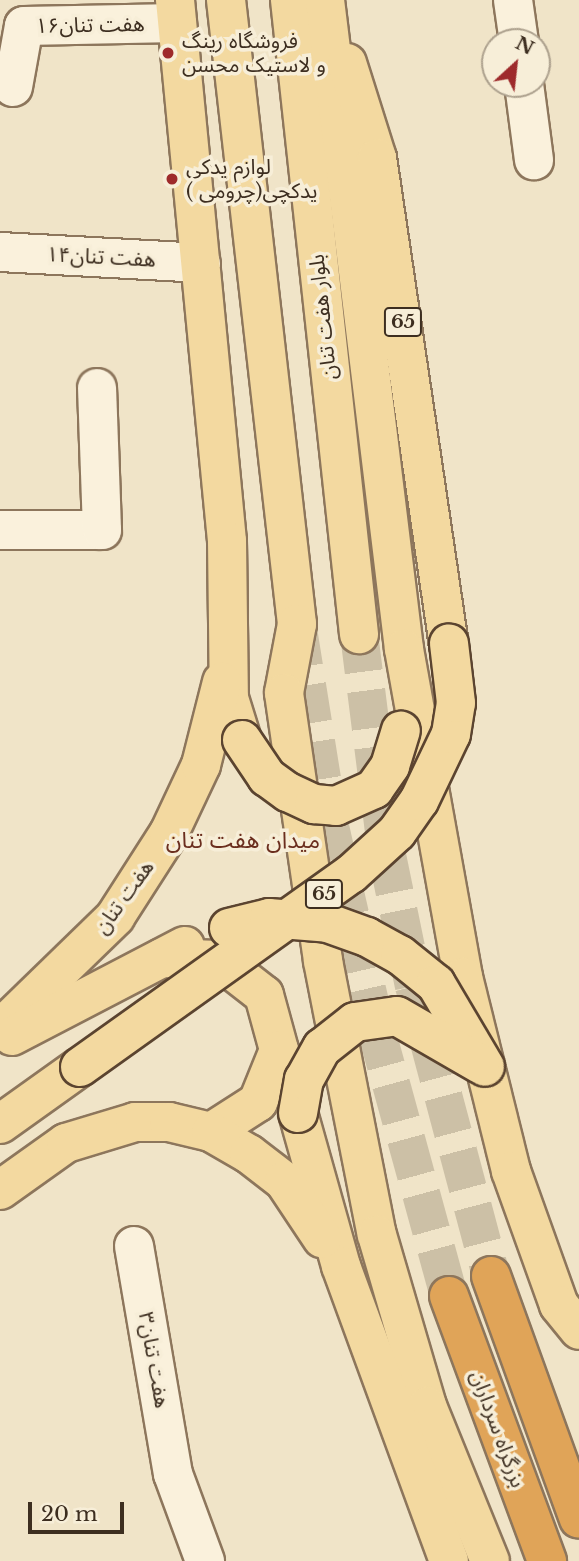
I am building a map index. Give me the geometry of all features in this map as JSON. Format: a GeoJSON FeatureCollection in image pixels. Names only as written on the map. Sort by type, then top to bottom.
{"type":"FeatureCollection","features":[{"type":"Feature","properties":{"kind":"highway","name":"بزرگراه سرداران"},"geometry":{"type":"LineString","coordinates":[[491,1276],[579,1520]]}},
{"type":"Feature","properties":{"kind":"highway","name":"بزرگراه سرداران"},"geometry":{"type":"LineString","coordinates":[[449,1296],[547,1561]]}},
{"type":"Feature","properties":{"kind":"main road"},"geometry":{"type":"LineString","coordinates":[[226,0],[297,624],[284,693],[323,961],[377,1235],[427,1406],[490,1561]]}},
{"type":"Feature","properties":{"kind":"main road"},"geometry":{"type":"LineString","coordinates":[[314,3],[404,649],[463,977],[511,1171],[569,1318],[579,1357]]}},
{"type":"Feature","properties":{"kind":"main road","name":"بلوار هفت تنان"},"geometry":{"type":"LineString","coordinates":[[314,3],[359,634]]}},
{"type":"Feature","properties":{"kind":"main road","name":"65"},"geometry":{"type":"LineString","coordinates":[[0,1124],[351,874],[397,832],[419,802],[451,734],[456,703],[449,643],[377,158],[365,108],[314,3]]}},
{"type":"Feature","properties":{"kind":"main road"},"geometry":{"type":"LineString","coordinates":[[176,11],[228,541],[226,656],[229,698],[242,740],[267,777],[288,792],[314,804],[337,806],[374,789],[390,766],[401,731],[404,649]]}},
{"type":"Feature","properties":{"kind":"main road","name":"هفت تنان"},"geometry":{"type":"LineString","coordinates":[[0,1029],[115,917],[169,833],[201,765],[226,656]]}},
{"type":"Feature","properties":{"kind":"main road"},"geometry":{"type":"LineString","coordinates":[[0,1042],[162,958],[229,928],[269,918],[328,923],[378,943],[436,984],[485,1067]]}},
{"type":"Feature","properties":{"kind":"main road"},"geometry":{"type":"LineString","coordinates":[[162,958],[219,960],[264,995],[279,1049],[258,1102],[211,1132]]}},
{"type":"Feature","properties":{"kind":"main road"},"geometry":{"type":"LineString","coordinates":[[449,1561],[341,1266],[298,1113],[304,1080],[322,1048],[355,1022],[397,1016],[485,1067]]}},
{"type":"Feature","properties":{"kind":"main road"},"geometry":{"type":"LineString","coordinates":[[0,1190],[66,1143],[135,1122],[169,1122],[211,1132],[249,1154],[284,1181],[341,1266]]}},
{"type":"Feature","properties":{"kind":"street"},"geometry":{"type":"LineString","coordinates":[[513,0],[517,28]]}},
{"type":"Feature","properties":{"kind":"street","name":"هفت تنان۱۶"},"geometry":{"type":"LineString","coordinates":[[13,87],[24,26],[176,11]]}},
{"type":"Feature","properties":{"kind":"street"},"geometry":{"type":"LineString","coordinates":[[526,98],[534,159]]}},
{"type":"Feature","properties":{"kind":"street","name":"هفت تنان۱۴"},"geometry":{"type":"LineString","coordinates":[[0,252],[201,263]]}},
{"type":"Feature","properties":{"kind":"street"},"geometry":{"type":"LineString","coordinates":[[0,530],[102,530],[97,388]]}},
{"type":"Feature","properties":{"kind":"street","name":"هفت تنان۳"},"geometry":{"type":"LineString","coordinates":[[134,1246],[173,1474],[205,1561]]}},
{"type":"Feature","properties":{"kind":"tunnel"},"geometry":{"type":"LineString","coordinates":[[298,629],[329,822],[376,1029],[449,1296]]}},
{"type":"Feature","properties":{"kind":"tunnel"},"geometry":{"type":"LineString","coordinates":[[359,634],[387,855],[414,986],[491,1276]]}},
{"type":"Feature","properties":{"kind":"place","name":"فروشگاه رینگ و لاستیک محسن"},"geometry":{"type":"Point","coordinates":[168,53]}},
{"type":"Feature","properties":{"kind":"place","name":"لوازم یدکی یدکچی(چرومی )"},"geometry":{"type":"Point","coordinates":[172,179]}},
{"type":"Feature","properties":{"kind":"district","name":"میدان هفت تنان"},"geometry":{"type":"Point","coordinates":[243,840]}}]}
